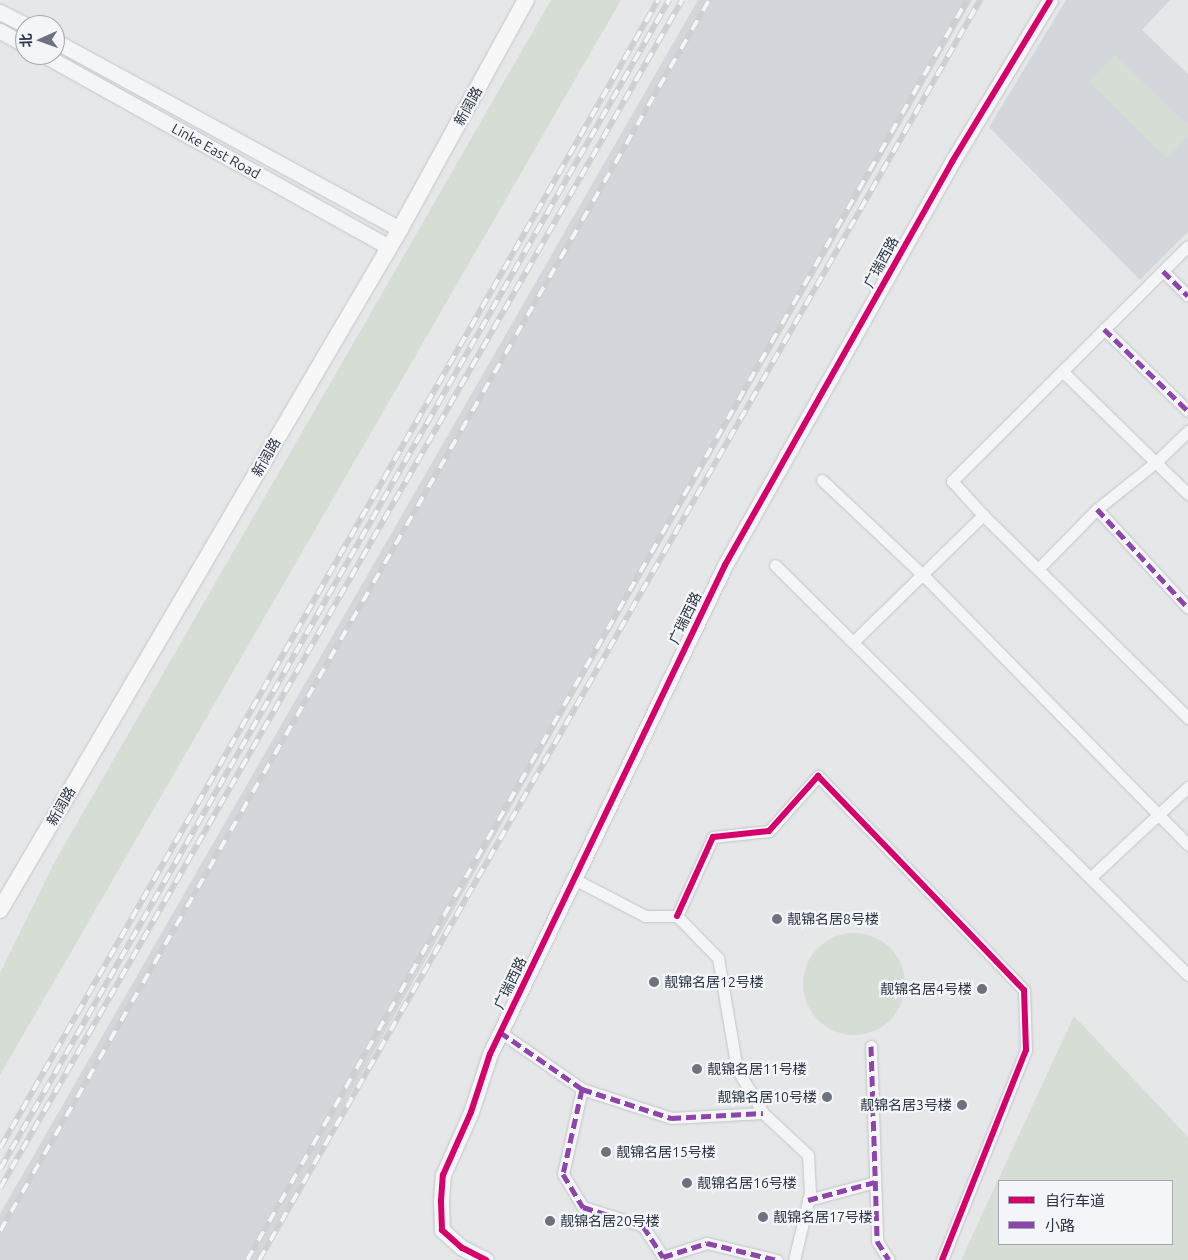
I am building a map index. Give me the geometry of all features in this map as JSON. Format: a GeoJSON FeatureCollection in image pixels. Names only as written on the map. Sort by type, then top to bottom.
{"type":"FeatureCollection","features":[{"type":"Feature","properties":{"kind":"main road","name":"新阔路"},"geometry":{"type":"LineString","coordinates":[[0,910],[390,247],[526,0]]}},
{"type":"Feature","properties":{"kind":"street","name":"广瑞西路"},"geometry":{"type":"LineString","coordinates":[[486,1260],[462,1248],[442,1230],[441,1201],[443,1175],[500,1032],[725,565],[952,162],[1050,0]]}},
{"type":"Feature","properties":{"kind":"street"},"geometry":{"type":"LineString","coordinates":[[2,10],[15,18]]}},
{"type":"Feature","properties":{"kind":"street"},"geometry":{"type":"LineString","coordinates":[[0,31],[15,39]]}},
{"type":"Feature","properties":{"kind":"street","name":"Linke East Road"},"geometry":{"type":"LineString","coordinates":[[65,46],[400,229]]}},
{"type":"Feature","properties":{"kind":"street","name":"Linke East Road"},"geometry":{"type":"LineString","coordinates":[[62,65],[390,247]]}},
{"type":"Feature","properties":{"kind":"street"},"geometry":{"type":"LineString","coordinates":[[1188,246],[952,481],[983,515],[1188,718]]}},
{"type":"Feature","properties":{"kind":"street"},"geometry":{"type":"LineString","coordinates":[[1163,271],[1188,296]]}},
{"type":"Feature","properties":{"kind":"street"},"geometry":{"type":"LineString","coordinates":[[1104,330],[1188,410]]}},
{"type":"Feature","properties":{"kind":"street"},"geometry":{"type":"LineString","coordinates":[[1062,371],[1188,494]]}},
{"type":"Feature","properties":{"kind":"street"},"geometry":{"type":"LineString","coordinates":[[1038,569],[1096,510],[1156,462],[1188,431]]}},
{"type":"Feature","properties":{"kind":"street"},"geometry":{"type":"LineString","coordinates":[[822,480],[922,574],[1188,845]]}},
{"type":"Feature","properties":{"kind":"street"},"geometry":{"type":"LineString","coordinates":[[1096,510],[1188,608]]}},
{"type":"Feature","properties":{"kind":"street"},"geometry":{"type":"LineString","coordinates":[[853,642],[983,515]]}},
{"type":"Feature","properties":{"kind":"street"},"geometry":{"type":"LineString","coordinates":[[775,565],[1188,975]]}},
{"type":"Feature","properties":{"kind":"street"},"geometry":{"type":"LineString","coordinates":[[677,916],[713,837],[769,831],[818,776],[1024,990],[1026,1050],[942,1260]]}},
{"type":"Feature","properties":{"kind":"street"},"geometry":{"type":"LineString","coordinates":[[1090,878],[1188,787]]}},
{"type":"Feature","properties":{"kind":"street"},"geometry":{"type":"LineString","coordinates":[[574,879],[645,916],[677,916],[718,958],[737,1069],[763,1113],[808,1155],[812,1174],[794,1260]]}},
{"type":"Feature","properties":{"kind":"street"},"geometry":{"type":"LineString","coordinates":[[1179,967],[1188,958]]}},
{"type":"Feature","properties":{"kind":"street"},"geometry":{"type":"LineString","coordinates":[[500,1032],[582,1089],[671,1118],[763,1113]]}},
{"type":"Feature","properties":{"kind":"street"},"geometry":{"type":"LineString","coordinates":[[871,1046],[877,1241],[889,1260]]}},
{"type":"Feature","properties":{"kind":"street"},"geometry":{"type":"LineString","coordinates":[[582,1089],[563,1174],[583,1207],[643,1226],[664,1257],[707,1243],[778,1260]]}},
{"type":"Feature","properties":{"kind":"street"},"geometry":{"type":"LineString","coordinates":[[808,1200],[875,1182]]}},
{"type":"Feature","properties":{"kind":"shaded area"},"geometry":{"type":"Polygon","coordinates":[[[551,0],[621,0],[0,1075],[0,973],[54,863],[551,0]]]}},
{"type":"Feature","properties":{"kind":"shaded area"},"geometry":{"type":"Polygon","coordinates":[[[698,0],[972,0],[591,665],[257,1260],[0,1260],[0,1214],[698,0]]]}},
{"type":"Feature","properties":{"kind":"shaded area"},"geometry":{"type":"Polygon","coordinates":[[[1066,0],[1170,0],[1142,30],[1188,74],[1188,232],[1140,280],[989,127],[1066,0]]]}},
{"type":"Feature","properties":{"kind":"shaded area"},"geometry":{"type":"Polygon","coordinates":[[[1115,55],[1188,125],[1188,136],[1167,158],[1089,82],[1115,55]]]}},
{"type":"Feature","properties":{"kind":"shaded area"},"geometry":{"type":"Polygon","coordinates":[[[854,933],[873,937],[890,948],[901,965],[905,984],[901,1003],[890,1020],[873,1031],[854,1035],[835,1031],[818,1020],[807,1003],[803,984],[807,965],[818,948],[835,937],[854,933]]]}},
{"type":"Feature","properties":{"kind":"shaded area"},"geometry":{"type":"Polygon","coordinates":[[[1074,1016],[1188,1137],[1188,1260],[961,1260],[998,1180],[998,1245],[1173,1245],[1173,1180],[998,1180],[1074,1016]]]}},
{"type":"Feature","properties":{"kind":"railway"},"geometry":{"type":"LineString","coordinates":[[0,1148],[658,0]]}},
{"type":"Feature","properties":{"kind":"railway"},"geometry":{"type":"LineString","coordinates":[[0,1169],[669,0]]}},
{"type":"Feature","properties":{"kind":"railway"},"geometry":{"type":"LineString","coordinates":[[0,1188],[682,0]]}},
{"type":"Feature","properties":{"kind":"railway"},"geometry":{"type":"LineString","coordinates":[[0,1231],[709,0]]}},
{"type":"Feature","properties":{"kind":"railway"},"geometry":{"type":"LineString","coordinates":[[247,1260],[967,0]]}},
{"type":"Feature","properties":{"kind":"railway"},"geometry":{"type":"LineString","coordinates":[[259,1260],[980,0]]}},
{"type":"Feature","properties":{"kind":"marked path"},"geometry":{"type":"LineString","coordinates":[[1163,271],[1188,296]]}},
{"type":"Feature","properties":{"kind":"marked path"},"geometry":{"type":"LineString","coordinates":[[1104,329],[1188,411]]}},
{"type":"Feature","properties":{"kind":"marked path"},"geometry":{"type":"LineString","coordinates":[[1097,509],[1188,608]]}},
{"type":"Feature","properties":{"kind":"marked path"},"geometry":{"type":"LineString","coordinates":[[500,1032],[582,1089],[563,1174],[583,1207],[643,1226],[663,1257],[707,1243],[777,1260]]}},
{"type":"Feature","properties":{"kind":"marked path"},"geometry":{"type":"LineString","coordinates":[[871,1046],[877,1241],[889,1260]]}},
{"type":"Feature","properties":{"kind":"marked path"},"geometry":{"type":"LineString","coordinates":[[582,1089],[671,1118],[763,1113]]}},
{"type":"Feature","properties":{"kind":"marked path"},"geometry":{"type":"LineString","coordinates":[[808,1200],[875,1182]]}},
{"type":"Feature","properties":{"kind":"cycle path"},"geometry":{"type":"LineString","coordinates":[[486,1260],[462,1248],[442,1230],[441,1201],[443,1175],[471,1112],[490,1054],[725,565],[952,162],[1050,0]]}},
{"type":"Feature","properties":{"kind":"cycle path"},"geometry":{"type":"LineString","coordinates":[[677,916],[713,837],[769,831],[818,776],[1024,990],[1026,1050],[942,1260]]}},
{"type":"Feature","properties":{"kind":"place","name":"靓锦名居8号楼"},"geometry":{"type":"Point","coordinates":[777,919]}},
{"type":"Feature","properties":{"kind":"place","name":"靓锦名居12号楼"},"geometry":{"type":"Point","coordinates":[654,982]}},
{"type":"Feature","properties":{"kind":"place","name":"靓锦名居4号楼"},"geometry":{"type":"Point","coordinates":[982,989]}},
{"type":"Feature","properties":{"kind":"place","name":"靓锦名居11号楼"},"geometry":{"type":"Point","coordinates":[697,1069]}},
{"type":"Feature","properties":{"kind":"place","name":"靓锦名居10号楼"},"geometry":{"type":"Point","coordinates":[827,1097]}},
{"type":"Feature","properties":{"kind":"place","name":"靓锦名居3号楼"},"geometry":{"type":"Point","coordinates":[962,1105]}},
{"type":"Feature","properties":{"kind":"place","name":"靓锦名居15号楼"},"geometry":{"type":"Point","coordinates":[606,1152]}},
{"type":"Feature","properties":{"kind":"place","name":"靓锦名居16号楼"},"geometry":{"type":"Point","coordinates":[687,1183]}},
{"type":"Feature","properties":{"kind":"place","name":"靓锦名居17号楼"},"geometry":{"type":"Point","coordinates":[763,1217]}},
{"type":"Feature","properties":{"kind":"place","name":"靓锦名居20号楼"},"geometry":{"type":"Point","coordinates":[550,1221]}}]}
